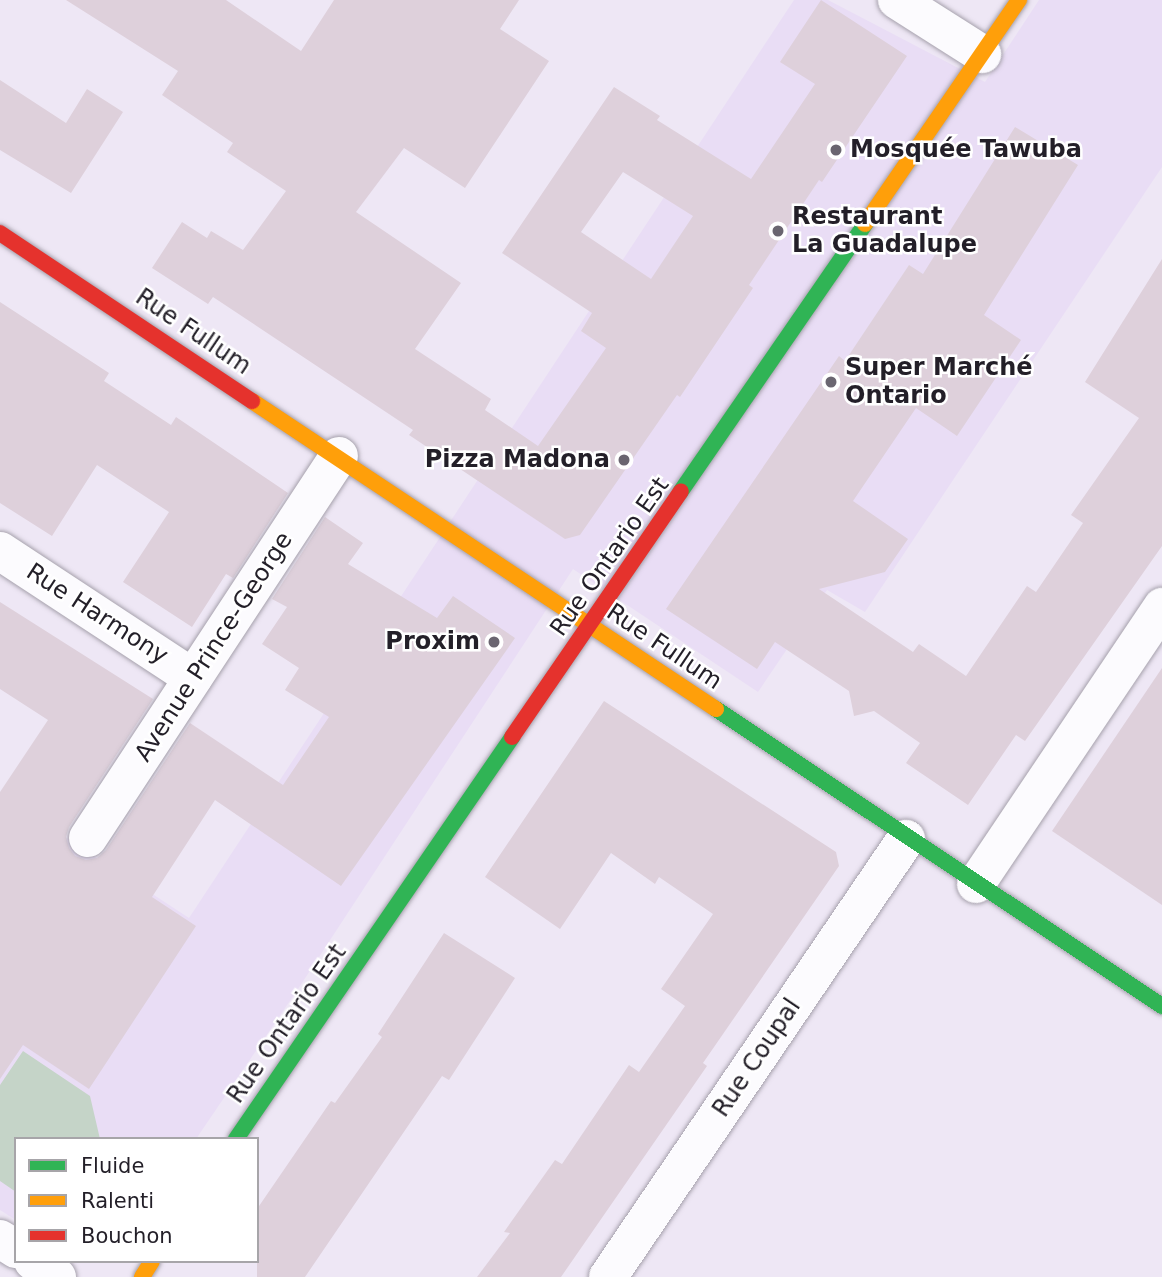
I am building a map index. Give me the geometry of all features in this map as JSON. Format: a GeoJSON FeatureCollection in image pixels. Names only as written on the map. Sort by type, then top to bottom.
{"type":"FeatureCollection","features":[{"type":"Feature","properties":{"kind":"main road","name":"Rue Ontario Est"},"geometry":{"type":"LineString","coordinates":[[237,1137],[1020,0]]}},
{"type":"Feature","properties":{"kind":"main road","name":"Rue Fullum"},"geometry":{"type":"LineString","coordinates":[[0,233],[339,456],[906,839],[1162,1006]]}},
{"type":"Feature","properties":{"kind":"street"},"geometry":{"type":"LineString","coordinates":[[897,0],[982,54]]}},
{"type":"Feature","properties":{"kind":"street","name":"Avenue Prince-George"},"geometry":{"type":"LineString","coordinates":[[88,838],[339,456]]}},
{"type":"Feature","properties":{"kind":"street","name":"Rue Harmony"},"geometry":{"type":"LineString","coordinates":[[0,551],[194,678]]}},
{"type":"Feature","properties":{"kind":"street"},"geometry":{"type":"LineString","coordinates":[[976,884],[1162,607]]}},
{"type":"Feature","properties":{"kind":"street","name":"Rue Coupal"},"geometry":{"type":"LineString","coordinates":[[608,1277],[906,839]]}},
{"type":"Feature","properties":{"kind":"street"},"geometry":{"type":"LineString","coordinates":[[36,1263],[57,1277]]}},
{"type":"Feature","properties":{"kind":"shaded area"},"geometry":{"type":"Polygon","coordinates":[[[794,0],[828,0],[985,82],[1039,0],[1162,0],[1162,167],[865,612],[827,590],[758,692],[573,569],[298,989],[197,1137],[14,1137],[14,1219],[0,1210],[0,794],[189,918],[794,0]]]}},
{"type":"Feature","properties":{"kind":"green space"},"geometry":{"type":"Polygon","coordinates":[[[23,1051],[90,1096],[100,1137],[14,1137],[14,1191],[0,1181],[0,1085],[23,1051]]]}},
{"type":"Feature","properties":{"kind":"building"},"geometry":{"type":"Polygon","coordinates":[[[66,0],[226,0],[301,51],[334,0],[519,0],[500,29],[549,61],[465,188],[404,148],[356,212],[461,283],[415,349],[491,399],[485,410],[538,446],[606,348],[581,331],[592,313],[502,253],[614,87],[660,116],[657,120],[751,179],[815,84],[780,62],[821,0],[907,56],[749,285],[753,288],[680,397],[677,395],[580,535],[565,539],[409,435],[413,430],[213,297],[208,304],[152,268],[182,222],[207,238],[211,231],[243,250],[286,191],[227,152],[233,143],[162,95],[178,71],[66,0]],[[623,172],[581,232],[651,279],[693,216],[623,172]]]}},
{"type":"Feature","properties":{"kind":"building"},"geometry":{"type":"Polygon","coordinates":[[[0,80],[66,123],[87,89],[123,112],[71,193],[0,150],[0,80]]]}},
{"type":"Feature","properties":{"kind":"building"},"geometry":{"type":"Polygon","coordinates":[[[1015,127],[1078,165],[984,315],[1021,340],[957,436],[916,408],[853,501],[908,539],[885,572],[819,589],[913,652],[919,644],[966,676],[1027,586],[1036,592],[1083,523],[1071,515],[1139,418],[1085,382],[1162,259],[1162,546],[1025,741],[1016,735],[968,805],[906,763],[920,743],[874,711],[854,716],[849,691],[775,642],[757,669],[666,609],[839,356],[845,361],[909,265],[923,274],[1015,127]]]}},
{"type":"Feature","properties":{"kind":"building"},"geometry":{"type":"Polygon","coordinates":[[[0,302],[109,373],[104,381],[171,425],[176,417],[288,493],[233,578],[226,574],[192,627],[123,582],[169,512],[97,465],[52,536],[0,503],[0,302]]]}},
{"type":"Feature","properties":{"kind":"building"},"geometry":{"type":"Polygon","coordinates":[[[325,517],[363,543],[348,564],[437,618],[453,596],[515,638],[341,886],[215,800],[152,897],[196,926],[89,1089],[23,1045],[0,1079],[0,792],[48,720],[0,689],[0,602],[153,699],[69,827],[66,837],[75,856],[86,860],[97,858],[106,850],[190,723],[283,785],[329,717],[285,690],[299,668],[262,644],[287,607],[272,599],[325,517]]]}},
{"type":"Feature","properties":{"kind":"building"},"geometry":{"type":"Polygon","coordinates":[[[1162,668],[1162,905],[1052,831],[1162,668]]]}},
{"type":"Feature","properties":{"kind":"building"},"geometry":{"type":"Polygon","coordinates":[[[604,701],[836,852],[839,866],[703,1063],[707,1066],[561,1277],[477,1277],[510,1233],[504,1232],[555,1160],[562,1164],[629,1065],[639,1072],[685,1006],[661,989],[713,914],[659,877],[655,884],[611,853],[560,929],[485,877],[604,701]]]}},
{"type":"Feature","properties":{"kind":"building"},"geometry":{"type":"Polygon","coordinates":[[[444,933],[515,978],[449,1080],[442,1076],[305,1277],[257,1277],[259,1206],[331,1101],[335,1103],[382,1037],[378,1034],[444,933]]]}},
{"type":"Feature","properties":{"kind":"traffic: fast"},"geometry":{"type":"LineString","coordinates":[[681,491],[865,224]]}},
{"type":"Feature","properties":{"kind":"traffic: fast"},"geometry":{"type":"LineString","coordinates":[[716,709],[1162,1006]]}},
{"type":"Feature","properties":{"kind":"traffic: fast"},"geometry":{"type":"LineString","coordinates":[[237,1137],[512,737]]}},
{"type":"Feature","properties":{"kind":"traffic: slow"},"geometry":{"type":"LineString","coordinates":[[865,224],[1019,0]]}},
{"type":"Feature","properties":{"kind":"traffic: slow"},"geometry":{"type":"LineString","coordinates":[[252,401],[716,709]]}},
{"type":"Feature","properties":{"kind":"traffic: slow"},"geometry":{"type":"LineString","coordinates":[[142,1277],[151,1263]]}},
{"type":"Feature","properties":{"kind":"traffic: jam"},"geometry":{"type":"LineString","coordinates":[[0,233],[252,401]]}},
{"type":"Feature","properties":{"kind":"traffic: jam"},"geometry":{"type":"LineString","coordinates":[[512,737],[681,491]]}},
{"type":"Feature","properties":{"kind":"place","name":"Mosquée Tawuba"},"geometry":{"type":"Point","coordinates":[836,150]}},
{"type":"Feature","properties":{"kind":"place","name":"Restaurant La Guadalupe"},"geometry":{"type":"Point","coordinates":[778,231]}},
{"type":"Feature","properties":{"kind":"place","name":"Super Marché Ontario"},"geometry":{"type":"Point","coordinates":[831,382]}},
{"type":"Feature","properties":{"kind":"place","name":"Pizza Madona"},"geometry":{"type":"Point","coordinates":[624,460]}},
{"type":"Feature","properties":{"kind":"place","name":"Proxim"},"geometry":{"type":"Point","coordinates":[494,642]}}]}
